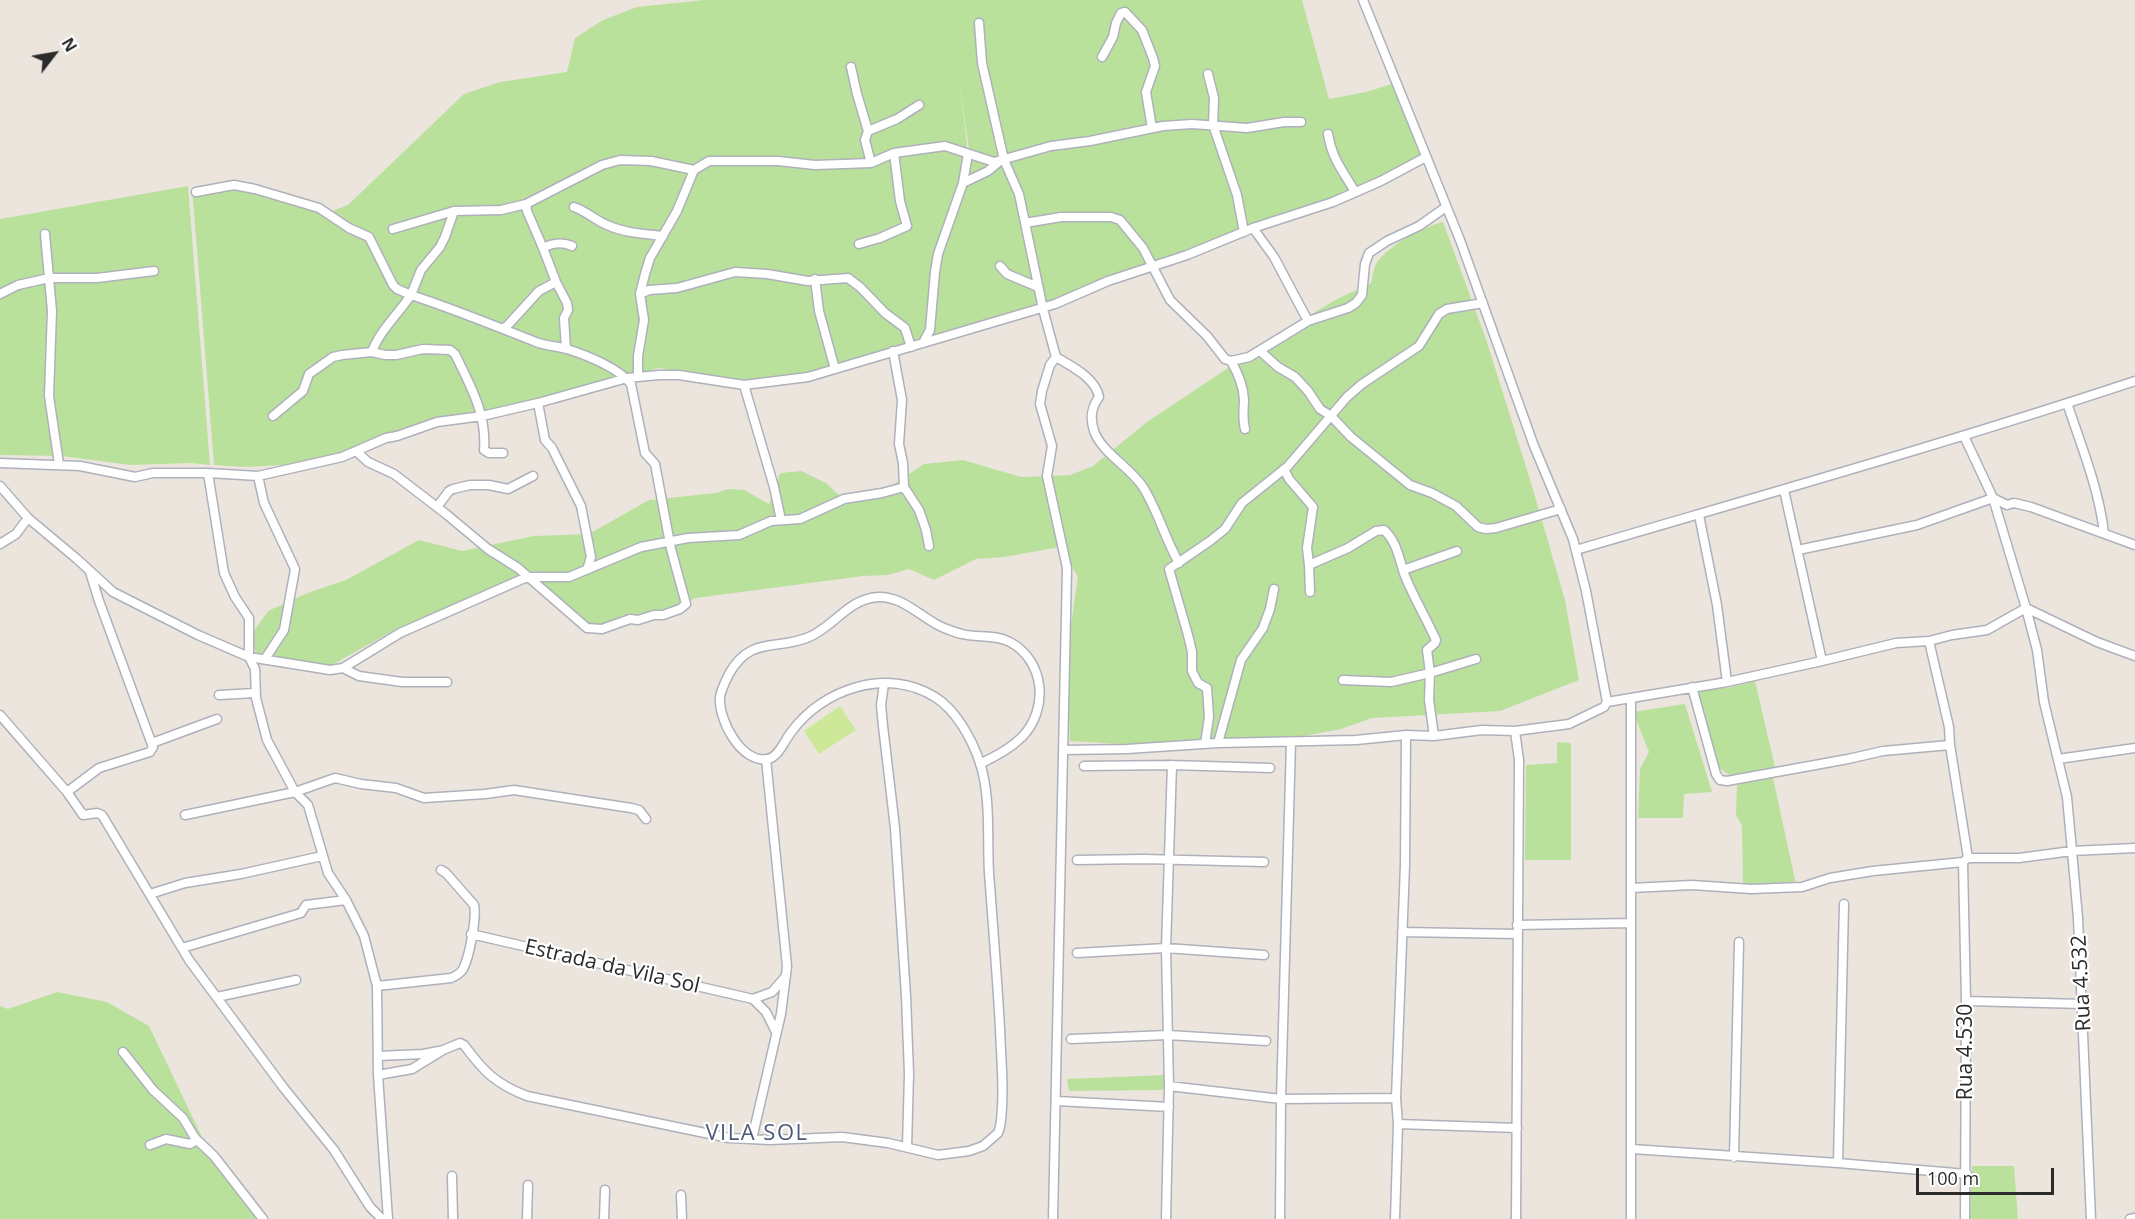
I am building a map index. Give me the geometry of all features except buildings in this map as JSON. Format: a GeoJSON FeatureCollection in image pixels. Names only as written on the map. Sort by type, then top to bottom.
{"type":"FeatureCollection","features":[{"type":"Feature","properties":{"kind":"street"},"geometry":{"type":"LineString","coordinates":[[1064,750],[1356,740],[1406,735],[1434,736],[1482,730],[1515,731],[1569,724],[1604,707],[1607,702],[1593,622],[1576,550],[1534,446],[1446,207],[1363,0]]}},
{"type":"Feature","properties":{"kind":"street"},"geometry":{"type":"LineString","coordinates":[[1102,57],[1113,37],[1118,17],[1125,12],[1142,30],[1155,66],[1146,92],[1152,128]]}},
{"type":"Feature","properties":{"kind":"street"},"geometry":{"type":"LineString","coordinates":[[979,22],[982,63],[1002,161],[1019,194],[1038,287],[1056,357],[1075,369],[1097,389],[1099,397],[1092,412],[1095,434],[1112,454],[1127,466],[1142,486],[1179,562]]}},
{"type":"Feature","properties":{"kind":"street"},"geometry":{"type":"LineString","coordinates":[[851,67],[868,131],[865,140],[872,163]]}},
{"type":"Feature","properties":{"kind":"street"},"geometry":{"type":"LineString","coordinates":[[1208,74],[1214,98],[1213,125],[1237,195],[1244,232]]}},
{"type":"Feature","properties":{"kind":"street"},"geometry":{"type":"LineString","coordinates":[[868,131],[897,119],[919,105]]}},
{"type":"Feature","properties":{"kind":"street"},"geometry":{"type":"LineString","coordinates":[[638,377],[638,356],[644,320],[640,294],[650,258],[677,211],[694,170],[709,161],[797,162],[815,165],[872,163],[894,153],[945,146],[994,162],[1051,146],[1090,141],[1152,128],[1192,124],[1247,128],[1284,122],[1301,122]]}},
{"type":"Feature","properties":{"kind":"street"},"geometry":{"type":"LineString","coordinates":[[1328,134],[1335,162],[1355,192]]}},
{"type":"Feature","properties":{"kind":"street"},"geometry":{"type":"LineString","coordinates":[[859,244],[907,226],[900,201],[894,153]]}},
{"type":"Feature","properties":{"kind":"street"},"geometry":{"type":"LineString","coordinates":[[923,343],[930,330],[938,254],[963,183],[968,154]]}},
{"type":"Feature","properties":{"kind":"street"},"geometry":{"type":"LineString","coordinates":[[0,463],[80,466],[135,477],[153,473],[258,476],[324,462],[386,438],[437,422],[482,416],[627,378],[679,375],[744,386],[808,377],[1043,309],[1108,281],[1186,255],[1253,228],[1355,192],[1410,167],[1426,157]]}},
{"type":"Feature","properties":{"kind":"street"},"geometry":{"type":"LineString","coordinates":[[393,229],[454,211],[501,210],[526,204],[602,165],[620,160],[651,161],[694,170]]}},
{"type":"Feature","properties":{"kind":"street"},"geometry":{"type":"LineString","coordinates":[[963,183],[988,171],[1002,161]]}},
{"type":"Feature","properties":{"kind":"street"},"geometry":{"type":"LineString","coordinates":[[196,192],[234,185],[319,208],[349,228],[369,237],[397,289],[549,346],[566,349],[599,362],[627,378],[631,384],[645,453],[655,464],[671,549],[686,604],[680,609],[663,615],[638,620],[630,619],[602,629],[591,629],[518,568],[488,549],[394,474],[368,462],[356,451]]}},
{"type":"Feature","properties":{"kind":"street"},"geometry":{"type":"LineString","coordinates":[[526,204],[556,282],[567,303],[568,310],[564,318],[566,349]]}},
{"type":"Feature","properties":{"kind":"street"},"geometry":{"type":"LineString","coordinates":[[574,207],[616,229],[663,236]]}},
{"type":"Feature","properties":{"kind":"street"},"geometry":{"type":"LineString","coordinates":[[1025,223],[1061,217],[1120,220],[1133,234],[1170,300],[1225,359],[1231,361],[1249,357],[1308,321],[1348,309],[1362,296],[1365,264],[1369,254],[1387,241],[1419,226],[1446,207]]}},
{"type":"Feature","properties":{"kind":"street"},"geometry":{"type":"LineString","coordinates":[[372,352],[378,337],[393,321],[411,295],[421,270],[440,247],[454,211]]}},
{"type":"Feature","properties":{"kind":"street"},"geometry":{"type":"LineString","coordinates":[[1253,228],[1274,257],[1308,321]]}},
{"type":"Feature","properties":{"kind":"street"},"geometry":{"type":"LineString","coordinates":[[45,234],[52,311],[49,396],[59,464]]}},
{"type":"Feature","properties":{"kind":"street"},"geometry":{"type":"LineString","coordinates":[[543,248],[559,243],[572,246]]}},
{"type":"Feature","properties":{"kind":"street"},"geometry":{"type":"LineString","coordinates":[[1000,266],[1007,274],[1038,287]]}},
{"type":"Feature","properties":{"kind":"street"},"geometry":{"type":"LineString","coordinates":[[0,294],[18,285],[49,278],[98,278],[154,271]]}},
{"type":"Feature","properties":{"kind":"street"},"geometry":{"type":"LineString","coordinates":[[640,294],[649,290],[677,288],[735,272],[766,274],[796,280],[848,278],[885,313],[905,328],[910,347]]}},
{"type":"Feature","properties":{"kind":"street"},"geometry":{"type":"LineString","coordinates":[[815,279],[819,311],[835,369]]}},
{"type":"Feature","properties":{"kind":"street"},"geometry":{"type":"LineString","coordinates":[[503,328],[539,291],[556,282]]}},
{"type":"Feature","properties":{"kind":"street"},"geometry":{"type":"LineString","coordinates":[[1205,744],[1209,717],[1207,688],[1198,683],[1192,671],[1192,652],[1169,569],[1220,534],[1242,503],[1284,469],[1347,397],[1362,384],[1419,346],[1439,314],[1447,309],[1483,303]]}},
{"type":"Feature","properties":{"kind":"street"},"geometry":{"type":"LineString","coordinates":[[273,416],[303,391],[309,374],[324,363],[342,355],[372,352],[396,355],[423,349],[453,352],[477,400],[482,416],[484,450],[486,453],[503,453]]}},
{"type":"Feature","properties":{"kind":"street"},"geometry":{"type":"LineString","coordinates":[[893,351],[902,400],[899,444],[904,486],[919,510],[929,546]]}},
{"type":"Feature","properties":{"kind":"street"},"geometry":{"type":"LineString","coordinates":[[1260,351],[1278,368],[1295,377],[1320,409],[1410,485],[1432,493],[1456,506],[1478,527],[1486,530],[1496,528],[1561,509]]}},
{"type":"Feature","properties":{"kind":"street"},"geometry":{"type":"LineString","coordinates":[[1053,1219],[1067,568],[1047,476],[1052,446],[1040,404],[1050,365],[1056,357]]}},
{"type":"Feature","properties":{"kind":"street"},"geometry":{"type":"LineString","coordinates":[[1231,361],[1242,384],[1245,429]]}},
{"type":"Feature","properties":{"kind":"street"},"geometry":{"type":"LineString","coordinates":[[1576,550],[1964,436],[2135,381]]}},
{"type":"Feature","properties":{"kind":"street"},"geometry":{"type":"LineString","coordinates":[[744,386],[781,520]]}},
{"type":"Feature","properties":{"kind":"street"},"geometry":{"type":"LineString","coordinates":[[538,403],[545,440],[557,456],[581,506],[591,557],[587,570]]}},
{"type":"Feature","properties":{"kind":"street"},"geometry":{"type":"LineString","coordinates":[[2067,403],[2093,484],[2102,518],[2103,532]]}},
{"type":"Feature","properties":{"kind":"street","name":"Rua 4.532"},"geometry":{"type":"LineString","coordinates":[[1964,436],[1993,498],[2026,608],[2037,650],[2044,702],[2068,806],[2079,918],[2091,1219]]}},
{"type":"Feature","properties":{"kind":"street"},"geometry":{"type":"LineString","coordinates":[[1284,469],[1313,507],[1307,548],[1310,592]]}},
{"type":"Feature","properties":{"kind":"street"},"geometry":{"type":"LineString","coordinates":[[208,473],[224,573],[235,597],[249,618],[249,657],[255,669],[255,693],[267,740],[295,792],[308,804],[328,873],[345,900],[366,943],[377,986],[378,1075],[388,1219]]}},
{"type":"Feature","properties":{"kind":"street"},"geometry":{"type":"LineString","coordinates":[[258,476],[264,503],[295,569],[284,630],[265,658]]}},
{"type":"Feature","properties":{"kind":"street"},"geometry":{"type":"LineString","coordinates":[[436,507],[449,490],[470,485],[489,485],[508,489],[533,476]]}},
{"type":"Feature","properties":{"kind":"street"},"geometry":{"type":"LineString","coordinates":[[0,486],[28,518],[113,592],[198,635],[249,657],[330,670],[342,668],[400,633],[527,577],[569,576],[641,547],[671,541],[740,535],[771,521],[800,519],[844,499],[882,494],[904,486]]}},
{"type":"Feature","properties":{"kind":"street"},"geometry":{"type":"LineString","coordinates":[[1784,490],[1822,661]]}},
{"type":"Feature","properties":{"kind":"street"},"geometry":{"type":"LineString","coordinates":[[1798,550],[1917,525],[1993,498],[2007,505],[2021,504],[2135,545]]}},
{"type":"Feature","properties":{"kind":"street"},"geometry":{"type":"LineString","coordinates":[[1699,515],[1717,605],[1727,682]]}},
{"type":"Feature","properties":{"kind":"street"},"geometry":{"type":"LineString","coordinates":[[0,544],[16,534],[28,518]]}},
{"type":"Feature","properties":{"kind":"street"},"geometry":{"type":"LineString","coordinates":[[1309,565],[1348,548],[1369,534],[1380,530],[1384,530],[1394,542],[1403,570],[1436,640],[1435,644],[1426,650],[1434,736]]}},
{"type":"Feature","properties":{"kind":"street"},"geometry":{"type":"LineString","coordinates":[[1403,570],[1457,551]]}},
{"type":"Feature","properties":{"kind":"street"},"geometry":{"type":"LineString","coordinates":[[67,792],[99,768],[150,752],[153,747],[90,571]]}},
{"type":"Feature","properties":{"kind":"street"},"geometry":{"type":"LineString","coordinates":[[1218,743],[1241,660],[1263,628],[1274,589]]}},
{"type":"Feature","properties":{"kind":"street"},"geometry":{"type":"LineString","coordinates":[[378,1075],[412,1069],[456,1043],[464,1045],[490,1077],[527,1096],[729,1138],[770,1140],[842,1137],[907,1147],[938,1155],[969,1151],[990,1141],[998,1133],[1000,1127],[999,1018],[987,806],[980,764],[969,737],[953,714],[935,697],[909,687],[884,684],[864,685],[839,692],[816,706],[792,730],[777,753],[770,759],[766,759],[744,750],[728,730],[721,714],[720,695],[730,672],[743,656],[763,645],[809,638],[843,611],[861,601],[878,597],[895,599],[940,627],[962,634],[1007,640],[1022,650],[1033,664],[1040,683],[1040,701],[1035,719],[1023,736],[1007,749],[980,764]]}},
{"type":"Feature","properties":{"kind":"street"},"geometry":{"type":"LineString","coordinates":[[1607,702],[1727,682],[1896,643],[1929,641],[1987,630],[2026,608],[2097,642],[2135,656]]}},
{"type":"Feature","properties":{"kind":"street","name":"Rua 4.530"},"geometry":{"type":"LineString","coordinates":[[1929,641],[1950,733],[1965,860],[1967,1174],[1965,1219]]}},
{"type":"Feature","properties":{"kind":"street"},"geometry":{"type":"LineString","coordinates":[[1343,680],[1391,682],[1430,674],[1476,659]]}},
{"type":"Feature","properties":{"kind":"street"},"geometry":{"type":"LineString","coordinates":[[342,668],[359,676],[402,682],[447,682]]}},
{"type":"Feature","properties":{"kind":"street"},"geometry":{"type":"LineString","coordinates":[[884,684],[881,705],[882,726],[895,828],[905,976],[909,1074],[907,1147]]}},
{"type":"Feature","properties":{"kind":"street"},"geometry":{"type":"LineString","coordinates":[[1692,687],[1716,774],[1720,780],[1727,781],[1883,751],[1950,745]]}},
{"type":"Feature","properties":{"kind":"street"},"geometry":{"type":"LineString","coordinates":[[219,695],[255,693]]}},
{"type":"Feature","properties":{"kind":"street"},"geometry":{"type":"LineString","coordinates":[[1631,699],[1631,1219]]}},
{"type":"Feature","properties":{"kind":"street"},"geometry":{"type":"LineString","coordinates":[[0,715],[67,792],[83,815],[97,813],[102,815],[182,948],[283,1087],[334,1150],[370,1207],[382,1219]]}},
{"type":"Feature","properties":{"kind":"street"},"geometry":{"type":"LineString","coordinates":[[152,743],[217,719]]}},
{"type":"Feature","properties":{"kind":"street"},"geometry":{"type":"LineString","coordinates":[[1515,731],[1519,760],[1516,1219]]}},
{"type":"Feature","properties":{"kind":"street"},"geometry":{"type":"LineString","coordinates":[[1395,1219],[1398,1124],[1396,1098],[1406,865],[1406,735]]}},
{"type":"Feature","properties":{"kind":"street"},"geometry":{"type":"LineString","coordinates":[[1280,1219],[1291,742]]}},
{"type":"Feature","properties":{"kind":"street"},"geometry":{"type":"LineString","coordinates":[[2058,759],[2135,748]]}},
{"type":"Feature","properties":{"kind":"street"},"geometry":{"type":"LineString","coordinates":[[752,1139],[777,1034],[786,976],[786,944],[766,759]]}},
{"type":"Feature","properties":{"kind":"street"},"geometry":{"type":"LineString","coordinates":[[1166,1219],[1169,1086],[1166,948],[1172,765]]}},
{"type":"Feature","properties":{"kind":"street"},"geometry":{"type":"LineString","coordinates":[[1084,766],[1172,765],[1270,768]]}},
{"type":"Feature","properties":{"kind":"street"},"geometry":{"type":"LineString","coordinates":[[185,815],[295,792],[335,778],[396,788],[424,798],[514,790],[631,808],[639,810],[646,819]]}},
{"type":"Feature","properties":{"kind":"street"},"geometry":{"type":"LineString","coordinates":[[1631,888],[1692,885],[1751,889],[1802,887],[1830,878],[1872,871],[1965,860],[2135,848]]}},
{"type":"Feature","properties":{"kind":"street"},"geometry":{"type":"LineString","coordinates":[[150,894],[194,881],[241,874],[322,856]]}},
{"type":"Feature","properties":{"kind":"street"},"geometry":{"type":"LineString","coordinates":[[1077,860],[1168,859],[1264,862]]}},
{"type":"Feature","properties":{"kind":"street"},"geometry":{"type":"LineString","coordinates":[[377,986],[451,978],[464,967],[474,905],[441,870]]}},
{"type":"Feature","properties":{"kind":"street"},"geometry":{"type":"LineString","coordinates":[[182,948],[301,913],[306,905],[345,900]]}},
{"type":"Feature","properties":{"kind":"street"},"geometry":{"type":"LineString","coordinates":[[1838,1163],[1844,904]]}},
{"type":"Feature","properties":{"kind":"street"},"geometry":{"type":"LineString","coordinates":[[1402,932],[1630,923]]}},
{"type":"Feature","properties":{"kind":"street","name":"Estrada da Vila Sol"},"geometry":{"type":"LineString","coordinates":[[471,934],[753,999]]}},
{"type":"Feature","properties":{"kind":"street"},"geometry":{"type":"LineString","coordinates":[[1734,1157],[1739,942]]}},
{"type":"Feature","properties":{"kind":"street"},"geometry":{"type":"LineString","coordinates":[[1077,953],[1166,948],[1264,955]]}},
{"type":"Feature","properties":{"kind":"street"},"geometry":{"type":"LineString","coordinates":[[777,1034],[770,1018],[753,999],[772,992],[786,976]]}},
{"type":"Feature","properties":{"kind":"street"},"geometry":{"type":"LineString","coordinates":[[217,997],[296,980]]}},
{"type":"Feature","properties":{"kind":"street"},"geometry":{"type":"LineString","coordinates":[[1966,1001],[2083,1004]]}},
{"type":"Feature","properties":{"kind":"street"},"geometry":{"type":"LineString","coordinates":[[1071,1039],[1168,1035],[1266,1041]]}},
{"type":"Feature","properties":{"kind":"street"},"geometry":{"type":"LineString","coordinates":[[378,1056],[423,1054],[443,1050]]}},
{"type":"Feature","properties":{"kind":"street"},"geometry":{"type":"LineString","coordinates":[[123,1052],[153,1090],[183,1118],[197,1140],[214,1156],[263,1219]]}},
{"type":"Feature","properties":{"kind":"street"},"geometry":{"type":"LineString","coordinates":[[1169,1086],[1281,1099],[1396,1098]]}},
{"type":"Feature","properties":{"kind":"street"},"geometry":{"type":"LineString","coordinates":[[1057,1101],[1168,1107]]}},
{"type":"Feature","properties":{"kind":"street"},"geometry":{"type":"LineString","coordinates":[[1398,1124],[1517,1128]]}},
{"type":"Feature","properties":{"kind":"street"},"geometry":{"type":"LineString","coordinates":[[150,1145],[166,1139],[190,1144],[197,1140]]}},
{"type":"Feature","properties":{"kind":"street"},"geometry":{"type":"LineString","coordinates":[[1632,1149],[1967,1174]]}},
{"type":"Feature","properties":{"kind":"street"},"geometry":{"type":"LineString","coordinates":[[452,1176],[453,1219]]}},
{"type":"Feature","properties":{"kind":"street"},"geometry":{"type":"LineString","coordinates":[[527,1219],[528,1185]]}},
{"type":"Feature","properties":{"kind":"street"},"geometry":{"type":"LineString","coordinates":[[604,1219],[605,1190]]}},
{"type":"Feature","properties":{"kind":"street"},"geometry":{"type":"LineString","coordinates":[[681,1196],[682,1219]]}},
{"type":"Feature","properties":{"kind":"street"},"geometry":{"type":"LineString","coordinates":[[2130,1219],[2135,1218]]}},
{"type":"Feature","properties":{"kind":"green space"},"geometry":{"type":"Polygon","coordinates":[[[704,0],[1302,0],[1329,99],[1366,92],[1395,83],[1422,157],[1335,196],[1172,258],[1157,261],[1031,308],[932,339],[936,275],[969,150],[959,78],[967,144],[961,179],[940,241],[929,317],[921,341],[810,373],[744,382],[659,368],[563,394],[467,416],[330,458],[282,465],[245,467],[214,465],[192,188],[222,186],[253,191],[312,209],[332,211],[348,205],[464,94],[500,82],[567,72],[575,38],[603,20],[637,7],[704,0]]]}},
{"type":"Feature","properties":{"kind":"green space"},"geometry":{"type":"Polygon","coordinates":[[[188,186],[210,465],[191,463],[130,465],[62,456],[0,455],[0,219],[188,186]]]}},
{"type":"Feature","properties":{"kind":"green space"},"geometry":{"type":"Polygon","coordinates":[[[1443,222],[1486,339],[1532,486],[1565,600],[1579,680],[1500,711],[1372,718],[1341,729],[1293,738],[1136,745],[1070,741],[1066,659],[1078,577],[1060,547],[1004,557],[976,559],[934,580],[909,569],[888,575],[863,576],[696,598],[669,608],[628,616],[603,627],[589,625],[539,582],[532,572],[398,628],[330,666],[256,653],[253,644],[254,631],[268,611],[310,592],[346,580],[419,540],[462,551],[534,536],[589,534],[649,500],[716,493],[728,489],[744,490],[769,504],[780,473],[801,471],[826,483],[839,495],[891,486],[924,464],[963,460],[1021,477],[1070,475],[1093,466],[1147,422],[1279,334],[1335,300],[1371,283],[1376,264],[1388,251],[1416,233],[1443,222]]]}},
{"type":"Feature","properties":{"kind":"green space"},"geometry":{"type":"Polygon","coordinates":[[[1755,681],[1775,767],[1732,777],[1718,767],[1697,692],[1755,681]]]}},
{"type":"Feature","properties":{"kind":"green space"},"geometry":{"type":"Polygon","coordinates":[[[1685,704],[1712,792],[1684,794],[1683,818],[1638,818],[1640,769],[1649,752],[1633,712],[1685,704]]]}},
{"type":"Feature","properties":{"kind":"green space"},"geometry":{"type":"Polygon","coordinates":[[[840,706],[856,730],[819,754],[804,731],[840,706]]]}},
{"type":"Feature","properties":{"kind":"green space"},"geometry":{"type":"Polygon","coordinates":[[[1557,742],[1571,743],[1571,860],[1525,860],[1526,765],[1557,763],[1557,742]]]}},
{"type":"Feature","properties":{"kind":"green space"},"geometry":{"type":"Polygon","coordinates":[[[1773,778],[1796,884],[1743,886],[1742,826],[1736,815],[1737,785],[1756,779],[1773,778]]]}},
{"type":"Feature","properties":{"kind":"green space"},"geometry":{"type":"Polygon","coordinates":[[[57,992],[107,1002],[149,1026],[202,1137],[261,1219],[0,1219],[0,1006],[8,1009],[57,992]]]}},
{"type":"Feature","properties":{"kind":"green space"},"geometry":{"type":"Polygon","coordinates":[[[1165,1075],[1165,1087],[1162,1090],[1069,1091],[1067,1079],[1165,1075]]]}},
{"type":"Feature","properties":{"kind":"green space"},"geometry":{"type":"Polygon","coordinates":[[[1972,1166],[2014,1166],[2018,1219],[1970,1219],[1972,1166]]]}},
{"type":"Feature","properties":{"kind":"district","name":"VILA SOL"},"geometry":{"type":"Point","coordinates":[757,1134]}}]}
